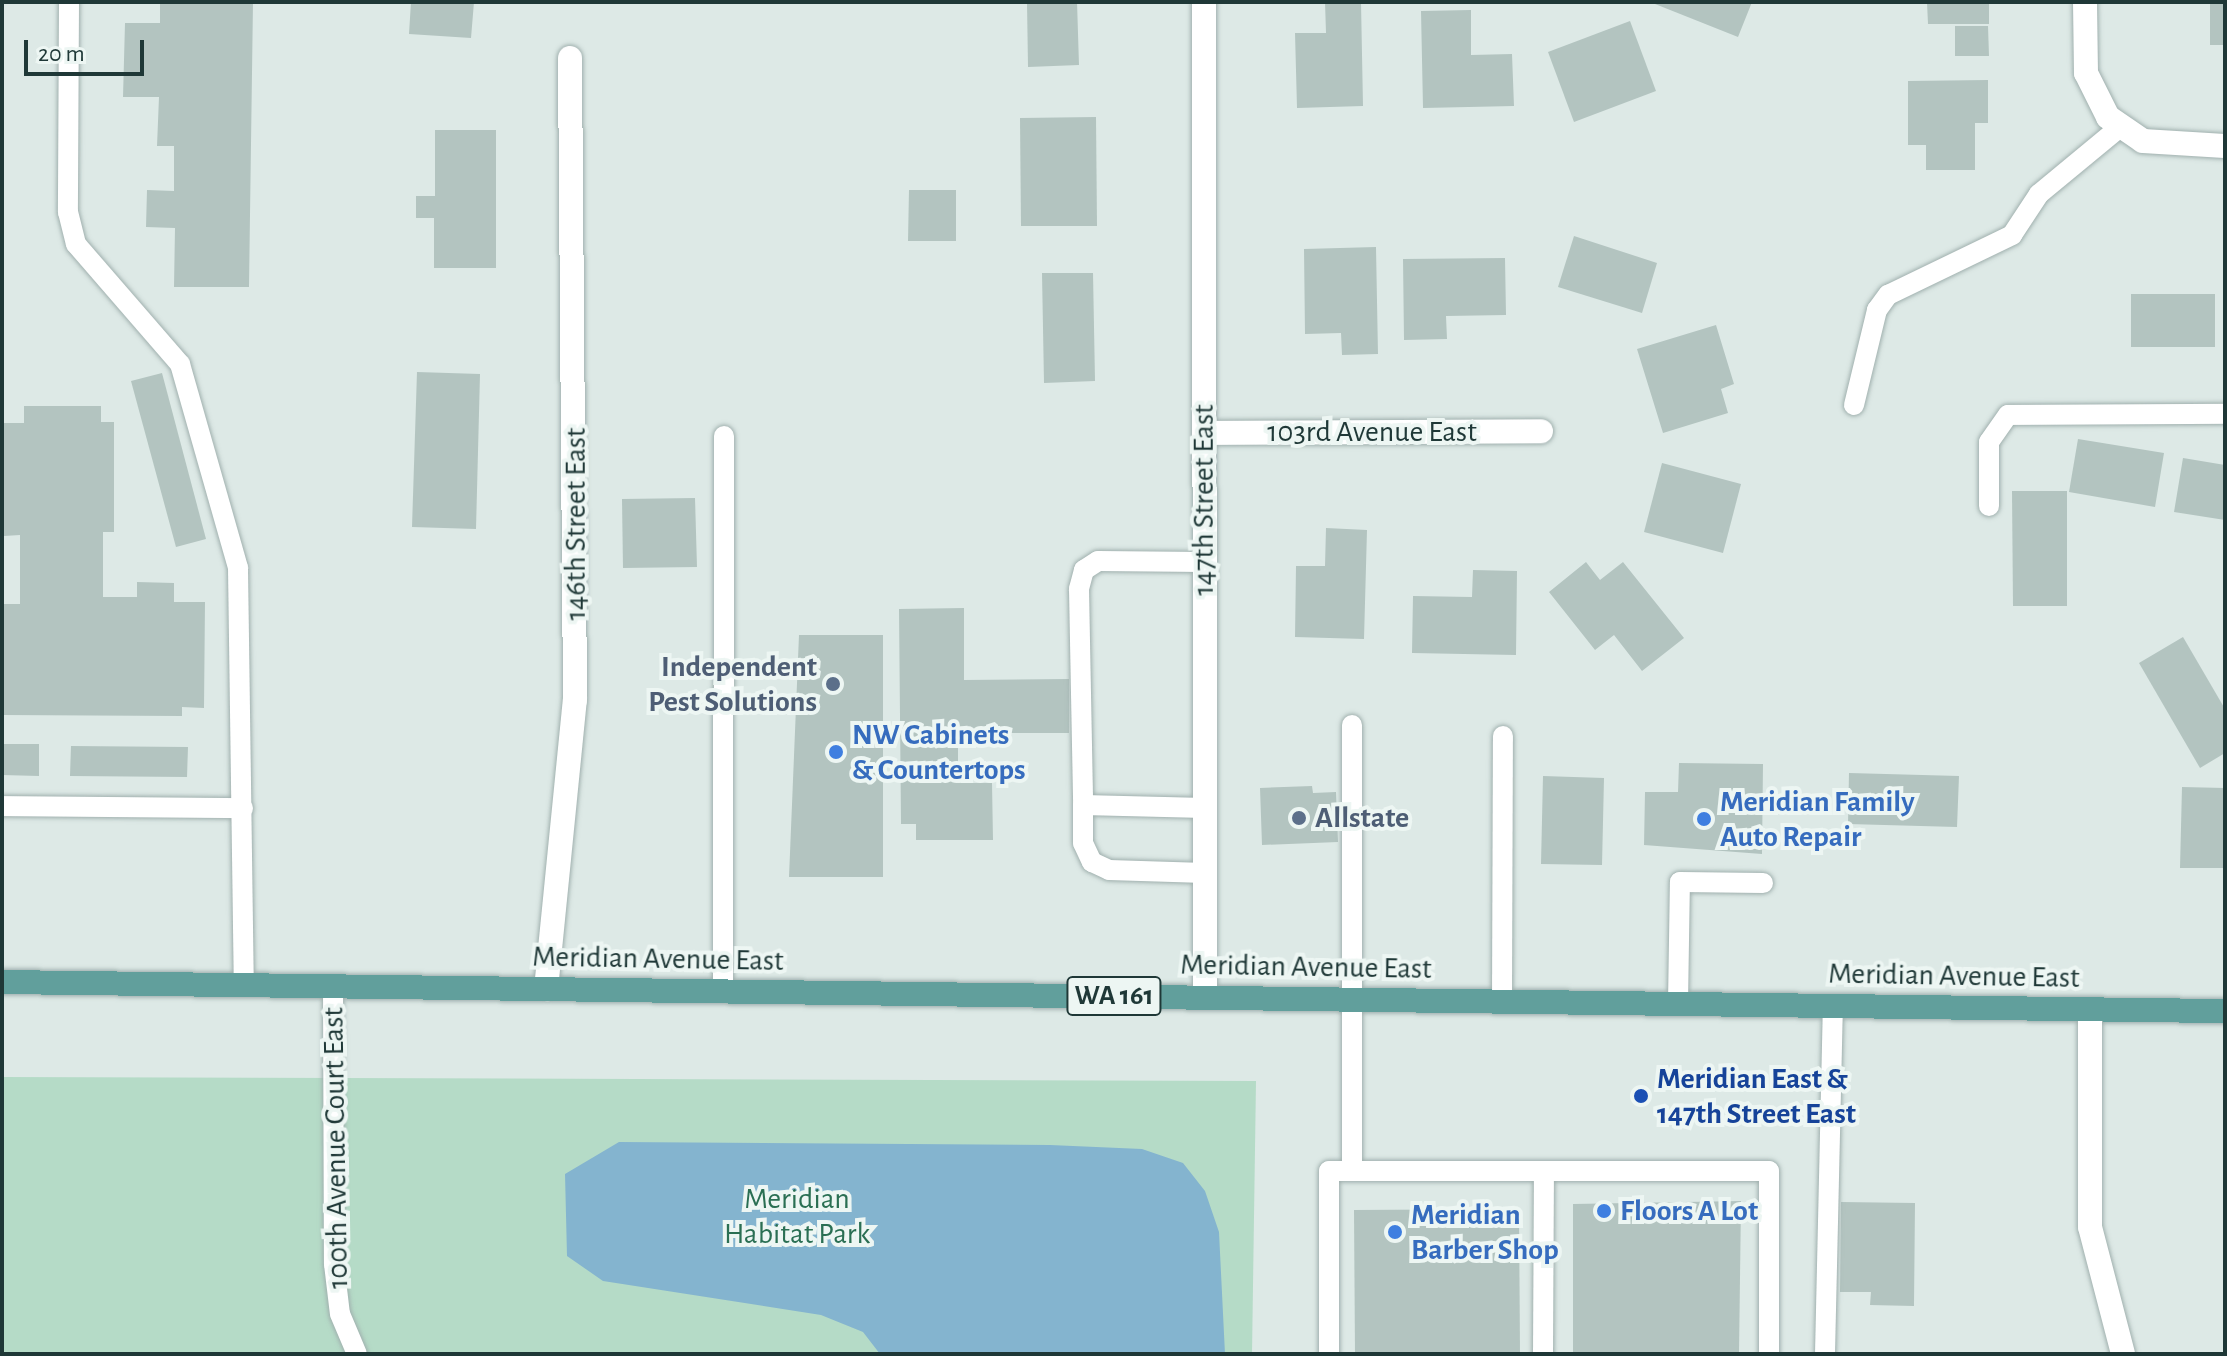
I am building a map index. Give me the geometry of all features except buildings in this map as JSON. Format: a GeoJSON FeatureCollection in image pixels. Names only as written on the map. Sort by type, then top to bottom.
{"type":"FeatureCollection","features":[{"type":"Feature","properties":{"kind":"main road","name":"Meridian Avenue East"},"geometry":{"type":"LineString","coordinates":[[2,982],[2225,1011]]}},
{"type":"Feature","properties":{"kind":"street","name":"147th Street East"},"geometry":{"type":"LineString","coordinates":[[1204,2],[1205,997]]}},
{"type":"Feature","properties":{"kind":"street"},"geometry":{"type":"LineString","coordinates":[[2085,2],[2086,73],[2114,122],[2163,146],[2225,146]]}},
{"type":"Feature","properties":{"kind":"street","name":"146th Street East"},"geometry":{"type":"LineString","coordinates":[[546,989],[575,700],[570,58]]}},
{"type":"Feature","properties":{"kind":"street","name":"103rd Avenue East"},"geometry":{"type":"LineString","coordinates":[[1204,433],[1541,431]]}},
{"type":"Feature","properties":{"kind":"street"},"geometry":{"type":"LineString","coordinates":[[2090,1010],[2090,1227],[2123,1354]]}},
{"type":"Feature","properties":{"kind":"lane"},"geometry":{"type":"LineString","coordinates":[[69,2],[68,212],[76,244],[180,364],[238,568],[244,985]]}},
{"type":"Feature","properties":{"kind":"lane"},"geometry":{"type":"LineString","coordinates":[[1854,405],[1877,310],[1888,295],[2012,235],[2039,194],[2114,122]]}},
{"type":"Feature","properties":{"kind":"lane"},"geometry":{"type":"LineString","coordinates":[[1989,506],[1989,442],[2008,415],[2225,414]]}},
{"type":"Feature","properties":{"kind":"lane"},"geometry":{"type":"LineString","coordinates":[[723,991],[724,436]]}},
{"type":"Feature","properties":{"kind":"lane"},"geometry":{"type":"LineString","coordinates":[[1204,562],[1098,561],[1084,570],[1083,843],[1092,862],[1109,870],[1205,873]]}},
{"type":"Feature","properties":{"kind":"lane"},"geometry":{"type":"LineString","coordinates":[[1352,725],[1352,1171]]}},
{"type":"Feature","properties":{"kind":"lane"},"geometry":{"type":"LineString","coordinates":[[1502,1002],[1503,736]]}},
{"type":"Feature","properties":{"kind":"lane"},"geometry":{"type":"LineString","coordinates":[[1083,805],[1205,808]]}},
{"type":"Feature","properties":{"kind":"lane"},"geometry":{"type":"LineString","coordinates":[[2,806],[243,808]]}},
{"type":"Feature","properties":{"kind":"lane"},"geometry":{"type":"LineString","coordinates":[[1678,1004],[1680,882],[1763,883]]}},
{"type":"Feature","properties":{"kind":"lane","name":"100th Avenue Court East"},"geometry":{"type":"LineString","coordinates":[[333,987],[334,1264],[340,1314],[357,1354]]}},
{"type":"Feature","properties":{"kind":"lane"},"geometry":{"type":"LineString","coordinates":[[1825,1354],[1833,1006]]}},
{"type":"Feature","properties":{"kind":"lane"},"geometry":{"type":"LineString","coordinates":[[1329,1354],[1329,1171],[1769,1171],[1769,1354]]}},
{"type":"Feature","properties":{"kind":"lane"},"geometry":{"type":"LineString","coordinates":[[1543,1354],[1544,1171]]}},
{"type":"Feature","properties":{"kind":"green space","name":"Meridian Habitat Park"},"geometry":{"type":"Polygon","coordinates":[[[2,1077],[1256,1081],[1252,1354],[2,1354],[2,1077]]]}},
{"type":"Feature","properties":{"kind":"water"},"geometry":{"type":"Polygon","coordinates":[[[619,1142],[1050,1145],[1142,1149],[1183,1163],[1205,1191],[1219,1232],[1225,1354],[880,1354],[863,1332],[821,1315],[603,1281],[567,1256],[565,1174],[619,1142]]]}},
{"type":"Feature","properties":{"kind":"place","name":"Independent Pest Solutions"},"geometry":{"type":"Point","coordinates":[833,684]}},
{"type":"Feature","properties":{"kind":"place","name":"NW Cabinets & Countertops"},"geometry":{"type":"Point","coordinates":[836,752]}},
{"type":"Feature","properties":{"kind":"place","name":"Allstate"},"geometry":{"type":"Point","coordinates":[1299,818]}},
{"type":"Feature","properties":{"kind":"place","name":"Meridian Family Auto Repair"},"geometry":{"type":"Point","coordinates":[1704,819]}},
{"type":"Feature","properties":{"kind":"place","name":"Meridian East & 147th Street East"},"geometry":{"type":"Point","coordinates":[1641,1096]}},
{"type":"Feature","properties":{"kind":"place","name":"Floors A Lot"},"geometry":{"type":"Point","coordinates":[1604,1211]}},
{"type":"Feature","properties":{"kind":"place","name":"Meridian Barber Shop"},"geometry":{"type":"Point","coordinates":[1395,1232]}}]}
